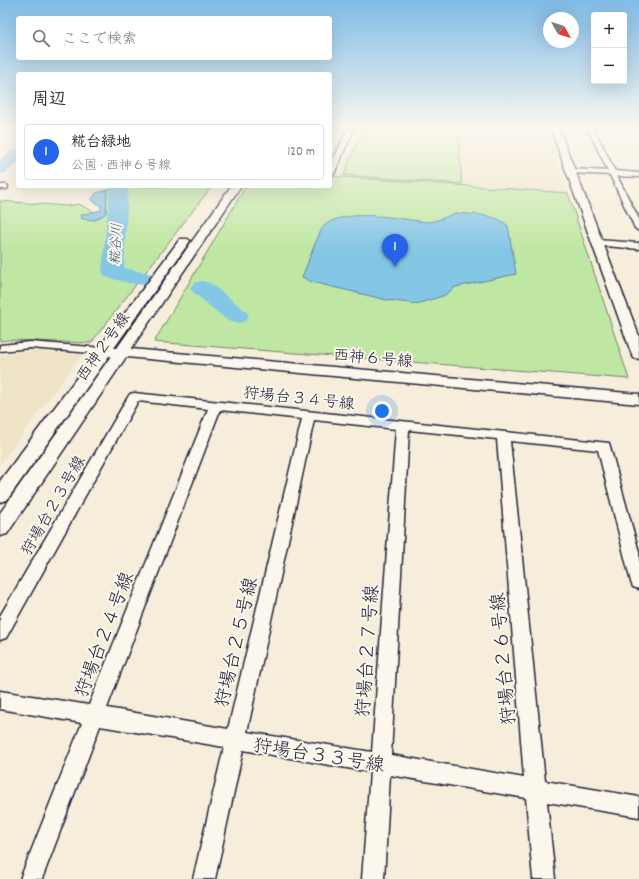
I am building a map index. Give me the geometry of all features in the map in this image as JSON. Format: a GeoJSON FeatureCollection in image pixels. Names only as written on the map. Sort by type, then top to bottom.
{"type":"FeatureCollection","features":[{"type":"Feature","properties":{"kind":"street"},"geometry":{"type":"LineString","coordinates":[[610,170],[639,228]]}},
{"type":"Feature","properties":{"kind":"street"},"geometry":{"type":"LineString","coordinates":[[639,175],[570,171],[639,355]]}},
{"type":"Feature","properties":{"kind":"street","name":"西神２号線"},"geometry":{"type":"LineString","coordinates":[[0,495],[223,188]]}},
{"type":"Feature","properties":{"kind":"street","name":"西神２号線"},"geometry":{"type":"LineString","coordinates":[[0,528],[235,188]]}},
{"type":"Feature","properties":{"kind":"street"},"geometry":{"type":"LineString","coordinates":[[597,243],[639,246]]}},
{"type":"Feature","properties":{"kind":"street"},"geometry":{"type":"LineString","coordinates":[[0,348],[30,345],[104,351]]}},
{"type":"Feature","properties":{"kind":"street","name":"西神６号線"},"geometry":{"type":"LineString","coordinates":[[104,351],[639,399]]}},
{"type":"Feature","properties":{"kind":"street","name":"狩場台３４号線"},"geometry":{"type":"LineString","coordinates":[[134,397],[604,446],[639,582]]}},
{"type":"Feature","properties":{"kind":"street","name":"狩場台２３号線"},"geometry":{"type":"LineString","coordinates":[[0,632],[134,397]]}},
{"type":"Feature","properties":{"kind":"street","name":"狩場台２４号線"},"geometry":{"type":"LineString","coordinates":[[31,879],[93,716],[215,406]]}},
{"type":"Feature","properties":{"kind":"street","name":"狩場台２５号線"},"geometry":{"type":"LineString","coordinates":[[204,879],[234,740],[309,415]]}},
{"type":"Feature","properties":{"kind":"street","name":"狩場台２７号線"},"geometry":{"type":"LineString","coordinates":[[373,879],[379,764],[403,425]]}},
{"type":"Feature","properties":{"kind":"street","name":"狩場台２６号線"},"geometry":{"type":"LineString","coordinates":[[503,435],[544,879]]}},
{"type":"Feature","properties":{"kind":"street","name":"狩場台３３号線"},"geometry":{"type":"LineString","coordinates":[[0,700],[639,806]]}},
{"type":"Feature","properties":{"kind":"shaded area"},"geometry":{"type":"Polygon","coordinates":[[[343,170],[560,170],[568,193],[340,177],[343,170]]]}},
{"type":"Feature","properties":{"kind":"shaded area"},"geometry":{"type":"Polygon","coordinates":[[[30,350],[82,355],[0,464],[0,355],[30,350]]]}},
{"type":"Feature","properties":{"kind":"green space"},"geometry":{"type":"Polygon","coordinates":[[[346,170],[461,170],[462,184],[344,175],[346,170]]]}},
{"type":"Feature","properties":{"kind":"green space"},"geometry":{"type":"Polygon","coordinates":[[[332,176],[568,193],[629,379],[154,342],[245,188],[332,188],[332,176]]]}},
{"type":"Feature","properties":{"kind":"green space"},"geometry":{"type":"Polygon","coordinates":[[[122,188],[210,188],[91,343],[0,341],[0,201],[67,206],[79,204],[94,212],[81,215],[95,220],[106,213],[107,190],[122,188]]]}},
{"type":"Feature","properties":{"kind":"water"},"geometry":{"type":"Polygon","coordinates":[[[107,190],[106,213],[95,220],[82,219],[81,215],[101,210],[101,206],[91,200],[96,193],[107,190]]]}},
{"type":"Feature","properties":{"kind":"water"},"geometry":{"type":"Polygon","coordinates":[[[456,213],[490,217],[503,222],[508,226],[516,274],[456,287],[443,296],[416,304],[387,300],[312,282],[302,277],[322,229],[333,220],[345,217],[373,216],[426,222],[435,221],[456,213]]]}},
{"type":"Feature","properties":{"kind":"waterway","name":"糀谷川"},"geometry":{"type":"LineString","coordinates":[[119,188],[113,272],[144,279]]}},
{"type":"Feature","properties":{"kind":"waterway","name":"糀谷川"},"geometry":{"type":"LineString","coordinates":[[202,288],[237,316]]}},
{"type":"Feature","properties":{"kind":"place","name":"糀台緑地"},"geometry":{"type":"Point","coordinates":[395,267]}}]}
